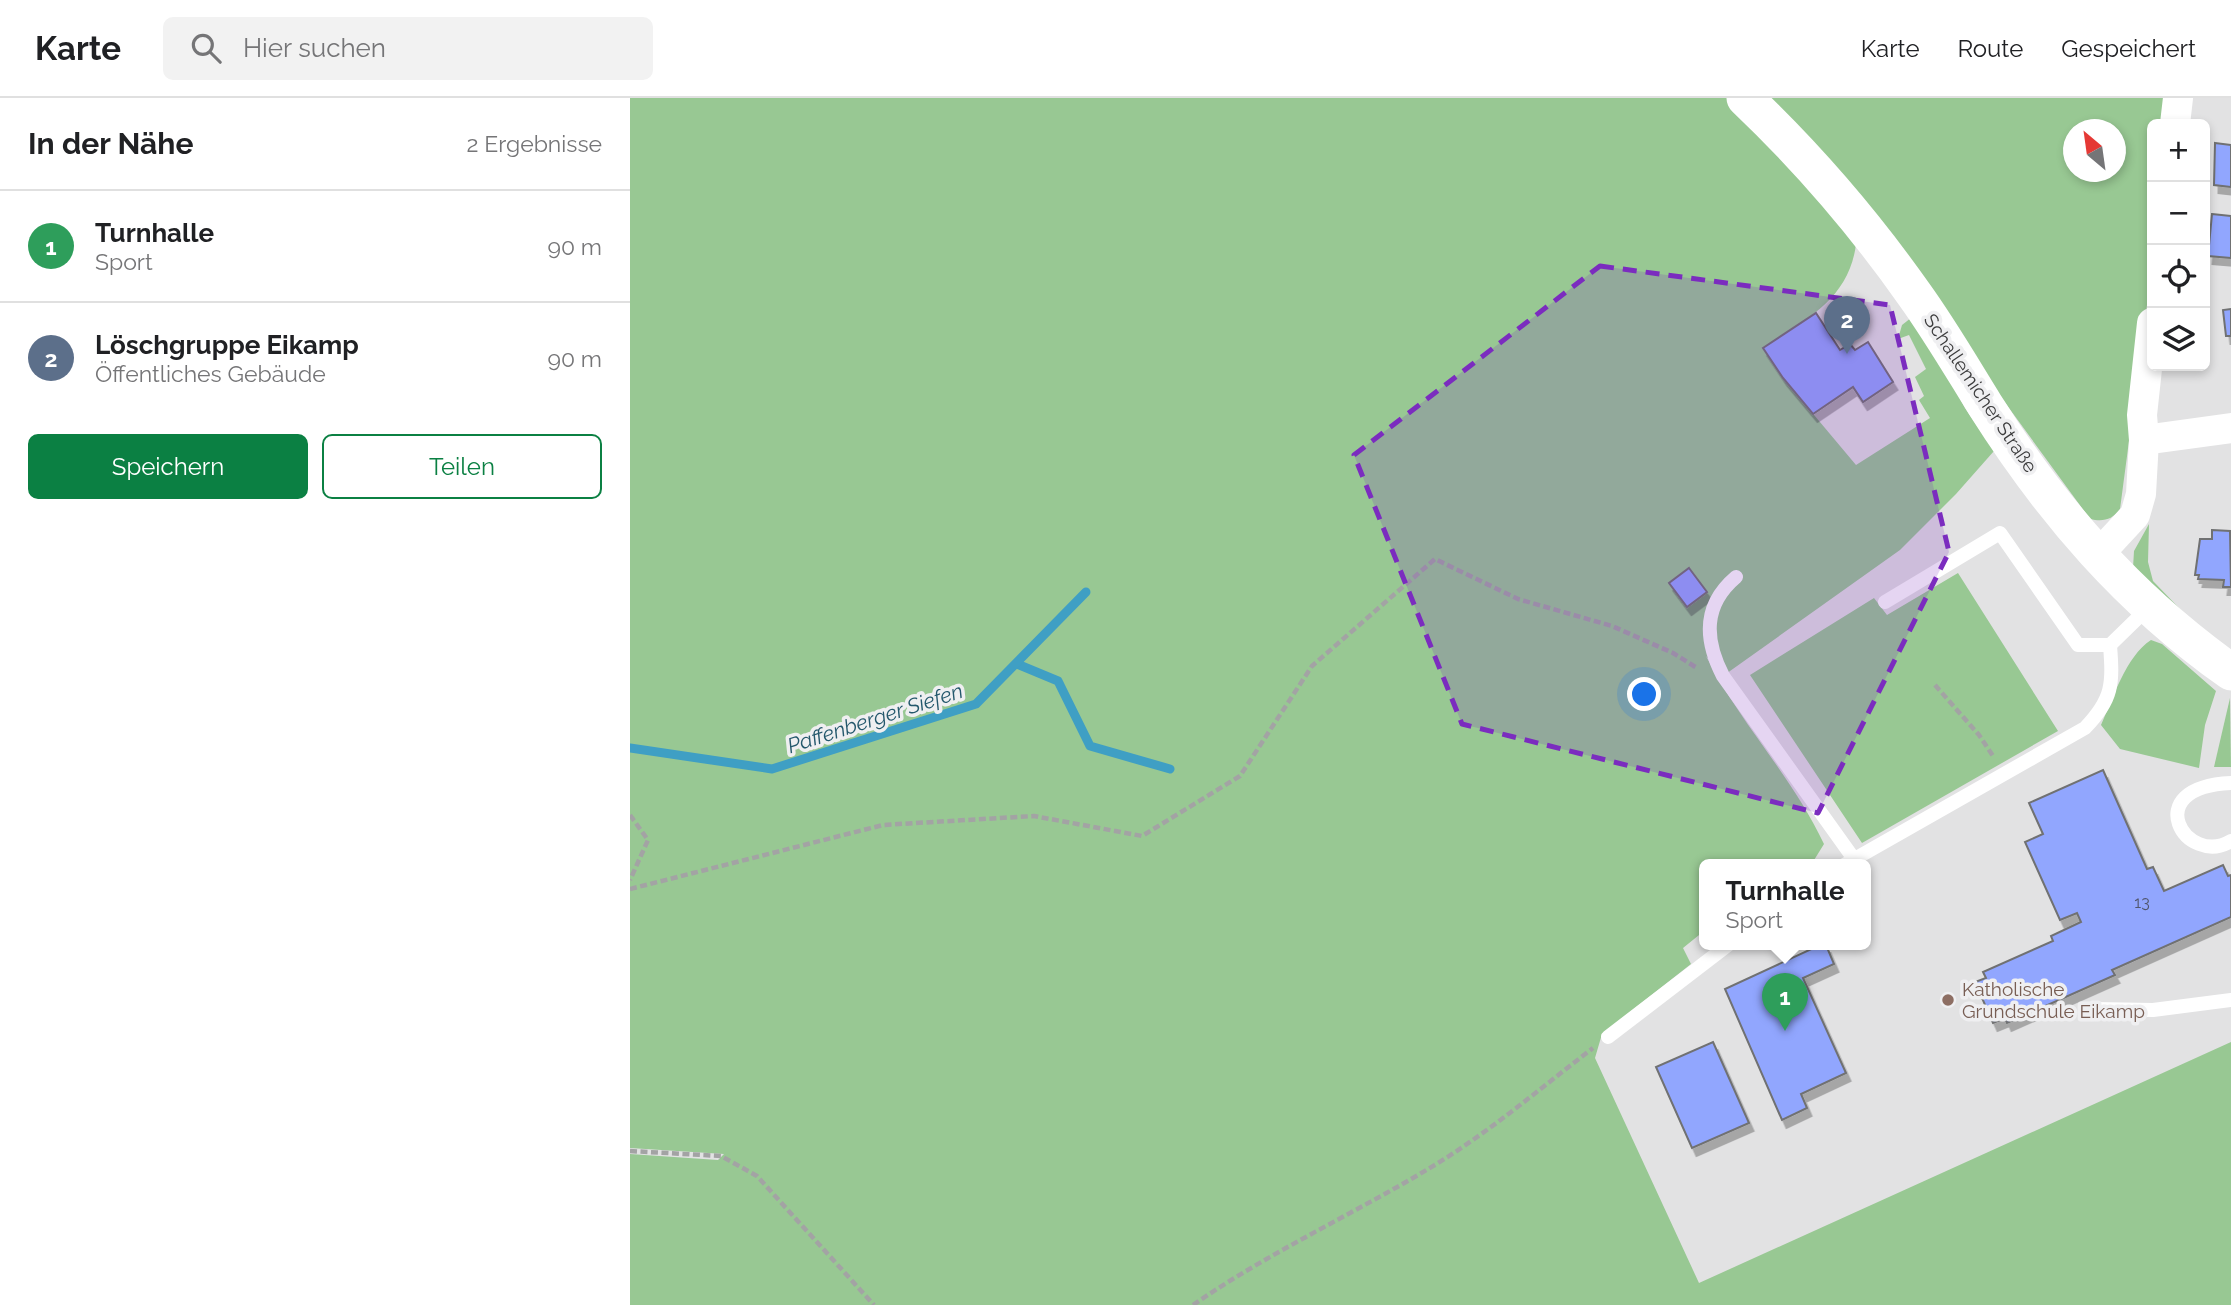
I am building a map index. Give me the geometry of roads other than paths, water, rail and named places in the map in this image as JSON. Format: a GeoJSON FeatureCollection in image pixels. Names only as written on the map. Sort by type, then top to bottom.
{"type":"FeatureCollection","features":[{"type":"Feature","properties":{"kind":"street","name":"Schallemicher Straße"},"geometry":{"type":"LineString","coordinates":[[1745,98],[1822,176],[1896,268],[1943,334],[2013,445],[2097,556],[2180,637],[2231,672]]}},
{"type":"Feature","properties":{"kind":"street"},"geometry":{"type":"LineString","coordinates":[[2176,119],[2178,98]]}},
{"type":"Feature","properties":{"kind":"street"},"geometry":{"type":"LineString","coordinates":[[2097,556],[2135,515],[2141,494],[2144,440],[2142,415],[2147,369]]}},
{"type":"Feature","properties":{"kind":"street"},"geometry":{"type":"LineString","coordinates":[[2144,440],[2231,428]]}},
{"type":"Feature","properties":{"kind":"lane"},"geometry":{"type":"LineString","coordinates":[[1885,603],[2000,533],[2078,645],[2110,645],[2148,608]]}},
{"type":"Feature","properties":{"kind":"lane"},"geometry":{"type":"LineString","coordinates":[[1737,577],[1718,596],[1709,621],[1711,647],[1723,676],[1847,859]]}},
{"type":"Feature","properties":{"kind":"lane"},"geometry":{"type":"LineString","coordinates":[[1854,859],[2085,728],[2105,705],[2113,684],[2110,645]]}},
{"type":"Feature","properties":{"kind":"lane"},"geometry":{"type":"LineString","coordinates":[[2231,783],[2200,786],[2188,793],[2179,803],[2176,813],[2180,827],[2198,845],[2212,848],[2231,841]]}},
{"type":"Feature","properties":{"kind":"lane"},"geometry":{"type":"LineString","coordinates":[[1608,1037],[1721,950]]}},
{"type":"Feature","properties":{"kind":"lane"},"geometry":{"type":"LineString","coordinates":[[2094,1009],[2153,1010],[2231,1000]]}},
{"type":"Feature","properties":{"kind":"waterway","name":"Paffenberger Siefen"},"geometry":{"type":"LineString","coordinates":[[630,748],[772,769],[976,704],[1086,592]]}},
{"type":"Feature","properties":{"kind":"waterway"},"geometry":{"type":"LineString","coordinates":[[1017,664],[1058,681],[1090,746],[1170,769]]}},
{"type":"Feature","properties":{"kind":"place","name":"Löschgruppe Eikamp"},"geometry":{"type":"Point","coordinates":[1847,354]}},
{"type":"Feature","properties":{"kind":"place","name":"Katholische Grundschule Eikamp"},"geometry":{"type":"Point","coordinates":[1948,1000]}},
{"type":"Feature","properties":{"kind":"place","name":"Turnhalle"},"geometry":{"type":"Point","coordinates":[1785,1031]}}]}
